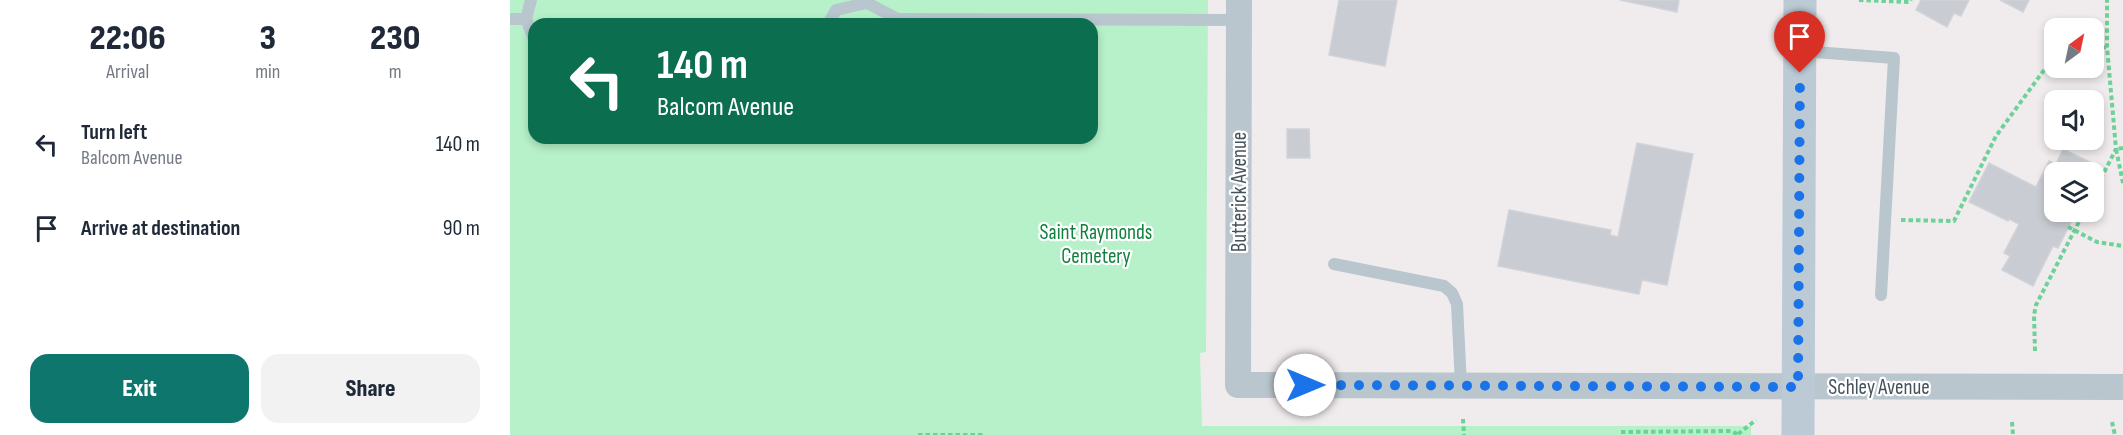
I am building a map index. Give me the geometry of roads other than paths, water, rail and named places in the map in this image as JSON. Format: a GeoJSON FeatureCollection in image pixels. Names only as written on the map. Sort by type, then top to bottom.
{"type":"FeatureCollection","features":[{"type":"Feature","properties":{"kind":"street"},"geometry":{"type":"LineString","coordinates":[[1798,435],[1800,0]]}},
{"type":"Feature","properties":{"kind":"street","name":"Butterick Avenue"},"geometry":{"type":"LineString","coordinates":[[1238,385],[1239,10]]}},
{"type":"Feature","properties":{"kind":"street","name":"Schley Avenue"},"geometry":{"type":"LineString","coordinates":[[1238,385],[2123,387]]}},
{"type":"Feature","properties":{"kind":"lane"},"geometry":{"type":"LineString","coordinates":[[528,24],[526,19],[531,0]]}},
{"type":"Feature","properties":{"kind":"lane"},"geometry":{"type":"LineString","coordinates":[[831,18],[836,10],[867,3],[891,18]]}},
{"type":"Feature","properties":{"kind":"lane"},"geometry":{"type":"LineString","coordinates":[[1012,18],[1239,10]]}},
{"type":"Feature","properties":{"kind":"lane"},"geometry":{"type":"LineString","coordinates":[[510,19],[526,19]]}},
{"type":"Feature","properties":{"kind":"lane"},"geometry":{"type":"LineString","coordinates":[[1800,50],[1894,58],[1881,295]]}},
{"type":"Feature","properties":{"kind":"lane"},"geometry":{"type":"LineString","coordinates":[[1334,264],[1444,286],[1452,293],[1457,304],[1461,385]]}},
{"type":"Feature","properties":{"kind":"park label","name":"Saint Raymonds Cemetery"},"geometry":{"type":"Point","coordinates":[1096,244]}}]}
